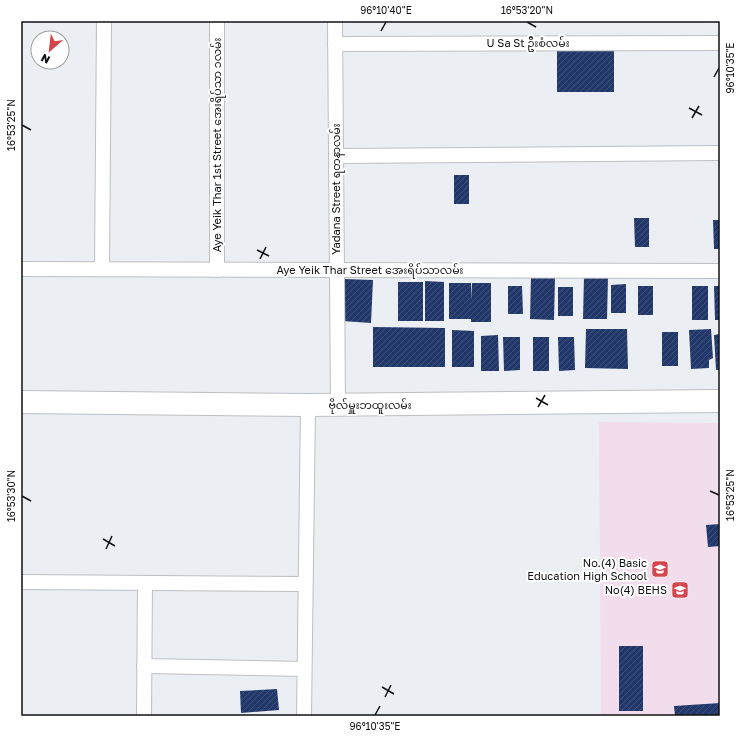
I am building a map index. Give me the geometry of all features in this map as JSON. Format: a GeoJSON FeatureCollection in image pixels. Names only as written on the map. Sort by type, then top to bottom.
{"type":"FeatureCollection","features":[{"type":"Feature","properties":{"kind":"main road","name":"ဗိုလ်မှူးဘထူးလမ်း"},"geometry":{"type":"LineString","coordinates":[[21,402],[338,405],[720,401]]}},
{"type":"Feature","properties":{"kind":"street"},"geometry":{"type":"LineString","coordinates":[[102,269],[104,21]]}},
{"type":"Feature","properties":{"kind":"street","name":"Aye Yeik Thar 1st Street အေးရိပ်သာ ၁လမ်း"},"geometry":{"type":"LineString","coordinates":[[217,21],[217,270]]}},
{"type":"Feature","properties":{"kind":"street","name":"Yadana Street ရတနာလမ်း"},"geometry":{"type":"LineString","coordinates":[[335,21],[338,405]]}},
{"type":"Feature","properties":{"kind":"street","name":"U Sa St ဦးစံလမ်း"},"geometry":{"type":"LineString","coordinates":[[335,44],[720,43]]}},
{"type":"Feature","properties":{"kind":"street"},"geometry":{"type":"LineString","coordinates":[[336,156],[720,153]]}},
{"type":"Feature","properties":{"kind":"street","name":"Aye Yeik Thar Street အေးရိပ်သာလမ်း"},"geometry":{"type":"LineString","coordinates":[[21,269],[720,270]]}},
{"type":"Feature","properties":{"kind":"street"},"geometry":{"type":"LineString","coordinates":[[304,716],[308,405]]}},
{"type":"Feature","properties":{"kind":"street"},"geometry":{"type":"LineString","coordinates":[[21,582],[305,584]]}},
{"type":"Feature","properties":{"kind":"street"},"geometry":{"type":"LineString","coordinates":[[144,583],[144,716]]}},
{"type":"Feature","properties":{"kind":"street"},"geometry":{"type":"LineString","coordinates":[[144,666],[304,669]]}},
{"type":"Feature","properties":{"kind":"shaded area","name":"No.(4) Basic Education High School"},"geometry":{"type":"Polygon","coordinates":[[[599,422],[720,423],[720,716],[601,716],[599,422]]]}},
{"type":"Feature","properties":{"kind":"building"},"geometry":{"type":"Polygon","coordinates":[[[557,51],[614,51],[614,92],[557,92],[557,51]]]}},
{"type":"Feature","properties":{"kind":"building"},"geometry":{"type":"Polygon","coordinates":[[[454,175],[469,175],[469,204],[454,204],[454,175]]]}},
{"type":"Feature","properties":{"kind":"building"},"geometry":{"type":"Polygon","coordinates":[[[634,218],[649,218],[649,247],[635,247],[634,218]]]}},
{"type":"Feature","properties":{"kind":"building"},"geometry":{"type":"Polygon","coordinates":[[[713,220],[720,220],[720,249],[714,249],[713,220]]]}},
{"type":"Feature","properties":{"kind":"building"},"geometry":{"type":"Polygon","coordinates":[[[584,276],[608,277],[607,319],[583,319],[584,276]]]}},
{"type":"Feature","properties":{"kind":"building"},"geometry":{"type":"Polygon","coordinates":[[[531,277],[555,277],[554,320],[530,319],[531,277]]]}},
{"type":"Feature","properties":{"kind":"building"},"geometry":{"type":"Polygon","coordinates":[[[344,279],[373,280],[371,323],[342,321],[344,279]]]}},
{"type":"Feature","properties":{"kind":"building"},"geometry":{"type":"Polygon","coordinates":[[[425,281],[444,282],[444,321],[425,321],[425,281]]]}},
{"type":"Feature","properties":{"kind":"building"},"geometry":{"type":"Polygon","coordinates":[[[398,282],[423,282],[423,321],[398,321],[398,282]]]}},
{"type":"Feature","properties":{"kind":"building"},"geometry":{"type":"Polygon","coordinates":[[[449,283],[471,283],[471,300],[472,283],[491,283],[491,322],[471,322],[471,319],[449,319],[449,283]]]}},
{"type":"Feature","properties":{"kind":"building"},"geometry":{"type":"Polygon","coordinates":[[[626,284],[626,313],[611,313],[611,285],[626,284]]]}},
{"type":"Feature","properties":{"kind":"building"},"geometry":{"type":"Polygon","coordinates":[[[508,286],[522,286],[523,314],[508,314],[508,286]]]}},
{"type":"Feature","properties":{"kind":"building"},"geometry":{"type":"Polygon","coordinates":[[[638,286],[653,286],[653,315],[638,315],[638,286]]]}},
{"type":"Feature","properties":{"kind":"building"},"geometry":{"type":"Polygon","coordinates":[[[692,286],[708,286],[708,320],[692,320],[692,286]]]}},
{"type":"Feature","properties":{"kind":"building"},"geometry":{"type":"Polygon","coordinates":[[[714,286],[720,286],[720,320],[715,320],[714,286]]]}},
{"type":"Feature","properties":{"kind":"building"},"geometry":{"type":"Polygon","coordinates":[[[558,287],[573,287],[573,316],[558,316],[558,287]]]}},
{"type":"Feature","properties":{"kind":"building"},"geometry":{"type":"Polygon","coordinates":[[[373,327],[445,328],[445,367],[373,367],[373,327]]]}},
{"type":"Feature","properties":{"kind":"building"},"geometry":{"type":"Polygon","coordinates":[[[586,329],[627,329],[628,369],[585,368],[586,329]]]}},
{"type":"Feature","properties":{"kind":"building"},"geometry":{"type":"Polygon","coordinates":[[[711,329],[713,358],[709,360],[709,368],[691,369],[689,330],[711,329]]]}},
{"type":"Feature","properties":{"kind":"building"},"geometry":{"type":"Polygon","coordinates":[[[452,330],[474,331],[474,367],[452,367],[452,330]]]}},
{"type":"Feature","properties":{"kind":"building"},"geometry":{"type":"Polygon","coordinates":[[[662,332],[678,332],[678,366],[662,366],[662,332]]]}},
{"type":"Feature","properties":{"kind":"building"},"geometry":{"type":"Polygon","coordinates":[[[720,334],[720,370],[716,370],[714,335],[720,334]]]}},
{"type":"Feature","properties":{"kind":"building"},"geometry":{"type":"Polygon","coordinates":[[[498,335],[499,371],[481,371],[481,336],[498,335]]]}},
{"type":"Feature","properties":{"kind":"building"},"geometry":{"type":"Polygon","coordinates":[[[503,337],[520,337],[520,370],[504,371],[503,337]]]}},
{"type":"Feature","properties":{"kind":"building"},"geometry":{"type":"Polygon","coordinates":[[[533,337],[549,337],[549,371],[533,371],[533,337]]]}},
{"type":"Feature","properties":{"kind":"building"},"geometry":{"type":"Polygon","coordinates":[[[558,337],[574,337],[575,370],[559,371],[558,337]]]}},
{"type":"Feature","properties":{"kind":"building"},"geometry":{"type":"Polygon","coordinates":[[[720,524],[720,546],[708,547],[706,525],[720,524]]]}},
{"type":"Feature","properties":{"kind":"building"},"geometry":{"type":"Polygon","coordinates":[[[619,646],[643,646],[643,711],[619,711],[619,646]]]}},
{"type":"Feature","properties":{"kind":"building"},"geometry":{"type":"Polygon","coordinates":[[[277,689],[279,710],[241,713],[240,691],[277,689]]]}},
{"type":"Feature","properties":{"kind":"building"},"geometry":{"type":"Polygon","coordinates":[[[720,703],[720,716],[675,716],[674,706],[720,703]]]}},
{"type":"Feature","properties":{"kind":"place","name":"No.(4) Basic Education High School"},"geometry":{"type":"Point","coordinates":[660,569]}},
{"type":"Feature","properties":{"kind":"place","name":"No(4) BEHS"},"geometry":{"type":"Point","coordinates":[680,590]}}]}
